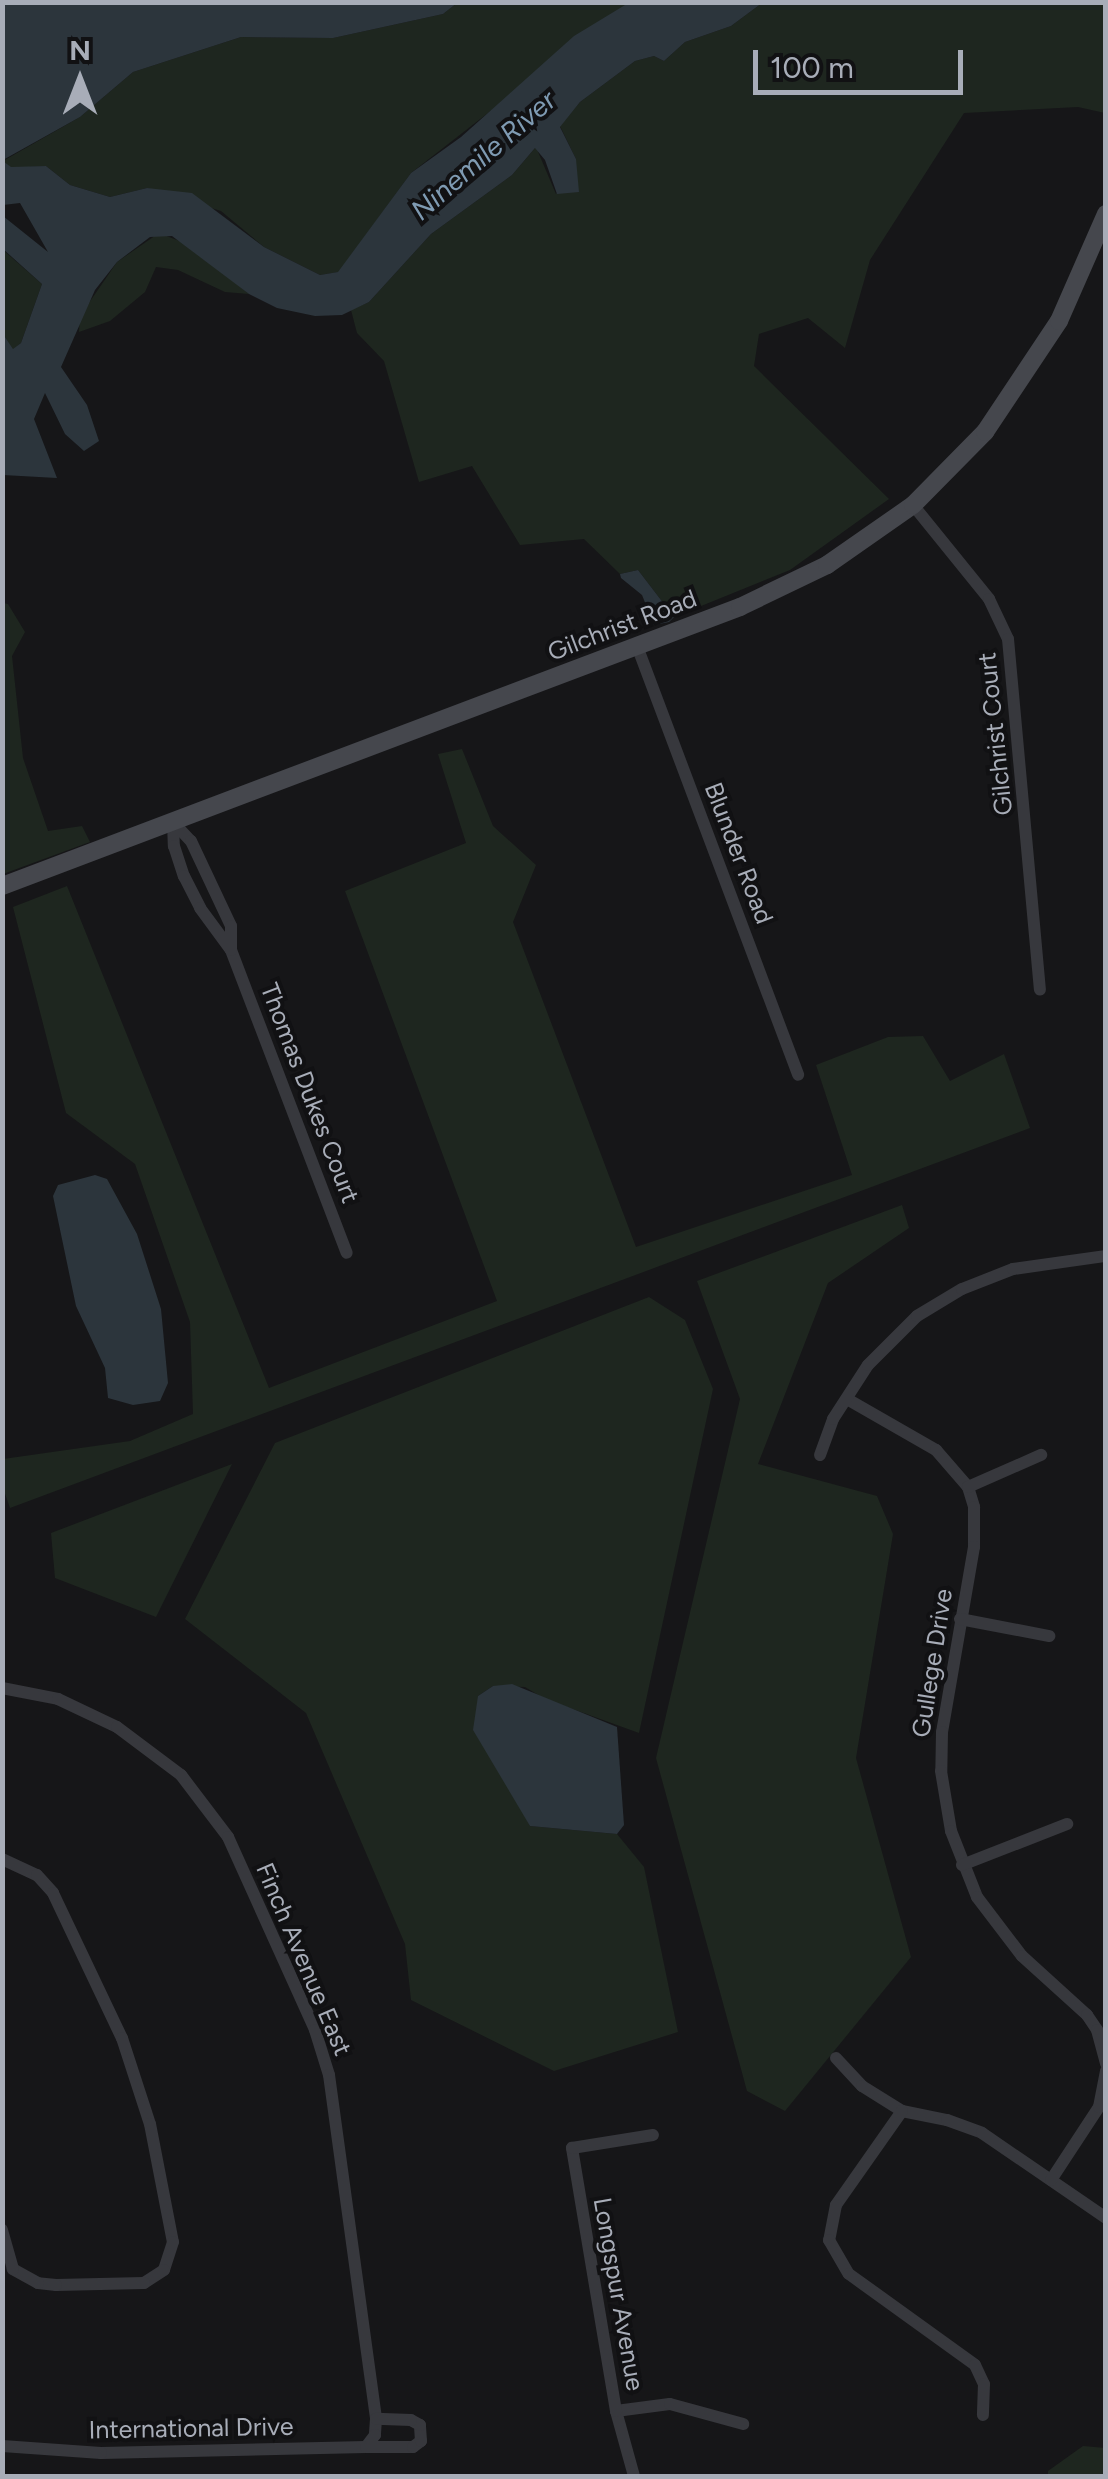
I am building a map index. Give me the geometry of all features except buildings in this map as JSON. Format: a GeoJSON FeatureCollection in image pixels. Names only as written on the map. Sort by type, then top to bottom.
{"type":"FeatureCollection","features":[{"type":"Feature","properties":{"kind":"street","name":"Gilchrist Road"},"geometry":{"type":"LineString","coordinates":[[2,886],[637,646],[792,584],[862,544],[912,505],[966,453],[1030,370],[1059,322],[1106,214]]}},
{"type":"Feature","properties":{"kind":"street","name":"Gilchrist Court"},"geometry":{"type":"LineString","coordinates":[[912,505],[989,599],[1008,639],[1040,990]]}},
{"type":"Feature","properties":{"kind":"street","name":"Blunder Road"},"geometry":{"type":"LineString","coordinates":[[637,646],[798,1075]]}},
{"type":"Feature","properties":{"kind":"street","name":"Thomas Dukes Court"},"geometry":{"type":"LineString","coordinates":[[173,822],[190,840],[231,926],[231,950]]}},
{"type":"Feature","properties":{"kind":"street","name":"Thomas Dukes Court"},"geometry":{"type":"LineString","coordinates":[[173,822],[174,846],[184,876],[200,908],[231,950],[348,1254]]}},
{"type":"Feature","properties":{"kind":"street"},"geometry":{"type":"LineString","coordinates":[[820,1455],[847,1399],[893,1337],[962,1289],[1024,1266],[1106,1256]]}},
{"type":"Feature","properties":{"kind":"street"},"geometry":{"type":"LineString","coordinates":[[847,1399],[936,1450],[968,1488],[1041,1456]]}},
{"type":"Feature","properties":{"kind":"street","name":"Gullege Drive"},"geometry":{"type":"LineString","coordinates":[[968,1488],[976,1526],[945,1703],[941,1771],[951,1831],[962,1865],[1002,1933],[1087,2015],[1097,2030],[1106,2067],[1099,2108],[1051,2180]]}},
{"type":"Feature","properties":{"kind":"street"},"geometry":{"type":"LineString","coordinates":[[960,1619],[1049,1636]]}},
{"type":"Feature","properties":{"kind":"street","name":"Finch Avenue East"},"geometry":{"type":"LineString","coordinates":[[2,1688],[58,1700],[117,1728],[182,1775],[214,1813],[315,2030],[335,2104],[376,2419],[370,2441]]}},
{"type":"Feature","properties":{"kind":"street"},"geometry":{"type":"LineString","coordinates":[[962,1865],[1067,1824]]}},
{"type":"Feature","properties":{"kind":"street"},"geometry":{"type":"LineString","coordinates":[[2,1859],[22,1865],[53,1894],[122,2038],[162,2172],[173,2242],[164,2270],[144,2284],[38,2283],[13,2269],[2,2230]]}},
{"type":"Feature","properties":{"kind":"street"},"geometry":{"type":"LineString","coordinates":[[836,2058],[862,2086],[902,2111],[965,2124],[1106,2218]]}},
{"type":"Feature","properties":{"kind":"street"},"geometry":{"type":"LineString","coordinates":[[902,2111],[836,2205],[828,2240],[849,2274],[975,2366],[984,2384],[983,2415]]}},
{"type":"Feature","properties":{"kind":"street","name":"Longspur Avenue"},"geometry":{"type":"LineString","coordinates":[[634,2476],[616,2412],[572,2148],[653,2135]]}},
{"type":"Feature","properties":{"kind":"street"},"geometry":{"type":"LineString","coordinates":[[616,2412],[670,2404],[743,2424]]}},
{"type":"Feature","properties":{"kind":"street","name":"International Drive"},"geometry":{"type":"LineString","coordinates":[[2,2446],[101,2453],[370,2441],[413,2447],[421,2441],[420,2425],[411,2420],[376,2419]]}},
{"type":"Feature","properties":{"kind":"shaded area"},"geometry":{"type":"Polygon","coordinates":[[[457,3],[629,3],[411,173],[339,272],[320,275],[264,247],[221,211],[147,188],[110,197],[70,185],[46,166],[11,168],[3,161],[80,117],[133,72],[241,37],[333,38],[443,14],[457,3]]]}},
{"type":"Feature","properties":{"kind":"shaded area"},"geometry":{"type":"Polygon","coordinates":[[[762,3],[1105,3],[1105,113],[1078,107],[964,113],[870,260],[845,348],[808,318],[759,334],[754,366],[889,499],[790,570],[674,617],[638,570],[620,574],[584,539],[520,545],[472,466],[419,482],[384,361],[357,333],[351,310],[369,302],[431,234],[512,175],[536,147],[556,194],[576,159],[560,126],[580,102],[635,61],[654,56],[664,61],[685,42],[731,26],[762,3]]]}},
{"type":"Feature","properties":{"kind":"shaded area"},"geometry":{"type":"Polygon","coordinates":[[[159,233],[187,244],[249,294],[225,292],[178,270],[156,267],[145,292],[110,321],[79,332],[80,316],[117,262],[159,233]]]}},
{"type":"Feature","properties":{"kind":"shaded area"},"geometry":{"type":"Polygon","coordinates":[[[2,249],[42,284],[21,343],[13,350],[3,334],[2,249]]]}},
{"type":"Feature","properties":{"kind":"shaded area"},"geometry":{"type":"Polygon","coordinates":[[[3,603],[8,604],[25,632],[12,656],[23,758],[48,831],[82,826],[90,842],[3,874],[3,603]]]}},
{"type":"Feature","properties":{"kind":"shaded area"},"geometry":{"type":"Polygon","coordinates":[[[462,749],[493,826],[536,865],[513,922],[636,1247],[852,1175],[816,1065],[888,1037],[923,1036],[950,1081],[1004,1054],[1030,1128],[10,1508],[3,1488],[3,1459],[130,1441],[193,1414],[190,1322],[135,1164],[66,1113],[13,907],[67,886],[269,1388],[497,1301],[345,891],[466,843],[438,754],[462,749]]]}},
{"type":"Feature","properties":{"kind":"shaded area"},"geometry":{"type":"Polygon","coordinates":[[[902,1205],[909,1228],[828,1283],[758,1464],[877,1496],[893,1534],[856,1758],[911,1957],[785,2111],[747,2091],[656,1758],[740,1399],[697,1281],[902,1205]]]}},
{"type":"Feature","properties":{"kind":"shaded area"},"geometry":{"type":"Polygon","coordinates":[[[649,1297],[685,1320],[713,1389],[639,1733],[545,1699],[525,1687],[493,1686],[478,1696],[530,1826],[617,1834],[644,1867],[678,2032],[554,2071],[411,2000],[405,1944],[306,1713],[185,1619],[275,1443],[649,1297]]]}},
{"type":"Feature","properties":{"kind":"shaded area"},"geometry":{"type":"Polygon","coordinates":[[[232,1464],[156,1617],[55,1578],[51,1533],[232,1464]]]}},
{"type":"Feature","properties":{"kind":"shaded area"},"geometry":{"type":"Polygon","coordinates":[[[1083,2446],[1105,2448],[1105,2476],[1048,2476],[1048,2471],[1083,2446]]]}},
{"type":"Feature","properties":{"kind":"water"},"geometry":{"type":"Polygon","coordinates":[[[3,2],[457,3],[443,14],[333,38],[241,37],[133,72],[80,117],[3,160],[3,2]]]}},
{"type":"Feature","properties":{"kind":"water","name":"Ninemile River"},"geometry":{"type":"Polygon","coordinates":[[[630,2],[762,3],[731,26],[685,42],[664,61],[654,56],[635,61],[580,102],[560,127],[576,159],[579,192],[557,194],[545,160],[535,148],[512,175],[431,234],[369,302],[342,315],[315,316],[277,308],[249,294],[172,236],[150,237],[117,262],[95,290],[61,367],[87,405],[99,441],[84,451],[65,434],[45,393],[34,419],[57,478],[3,475],[3,334],[13,349],[21,343],[42,284],[3,249],[3,216],[48,252],[20,203],[3,205],[3,161],[11,167],[46,166],[70,185],[110,197],[147,188],[192,193],[264,247],[320,275],[338,272],[411,173],[461,137],[574,36],[630,2]]]}},
{"type":"Feature","properties":{"kind":"water"},"geometry":{"type":"Polygon","coordinates":[[[638,570],[674,617],[669,622],[654,625],[642,595],[621,578],[620,574],[638,570]]]}},
{"type":"Feature","properties":{"kind":"water"},"geometry":{"type":"Polygon","coordinates":[[[95,1175],[107,1179],[137,1234],[161,1309],[168,1383],[160,1401],[133,1405],[108,1398],[105,1368],[76,1306],[53,1196],[58,1185],[95,1175]]]}},
{"type":"Feature","properties":{"kind":"water"},"geometry":{"type":"Polygon","coordinates":[[[512,1684],[617,1727],[624,1825],[617,1834],[530,1826],[473,1730],[478,1696],[493,1686],[512,1684]]]}}]}
